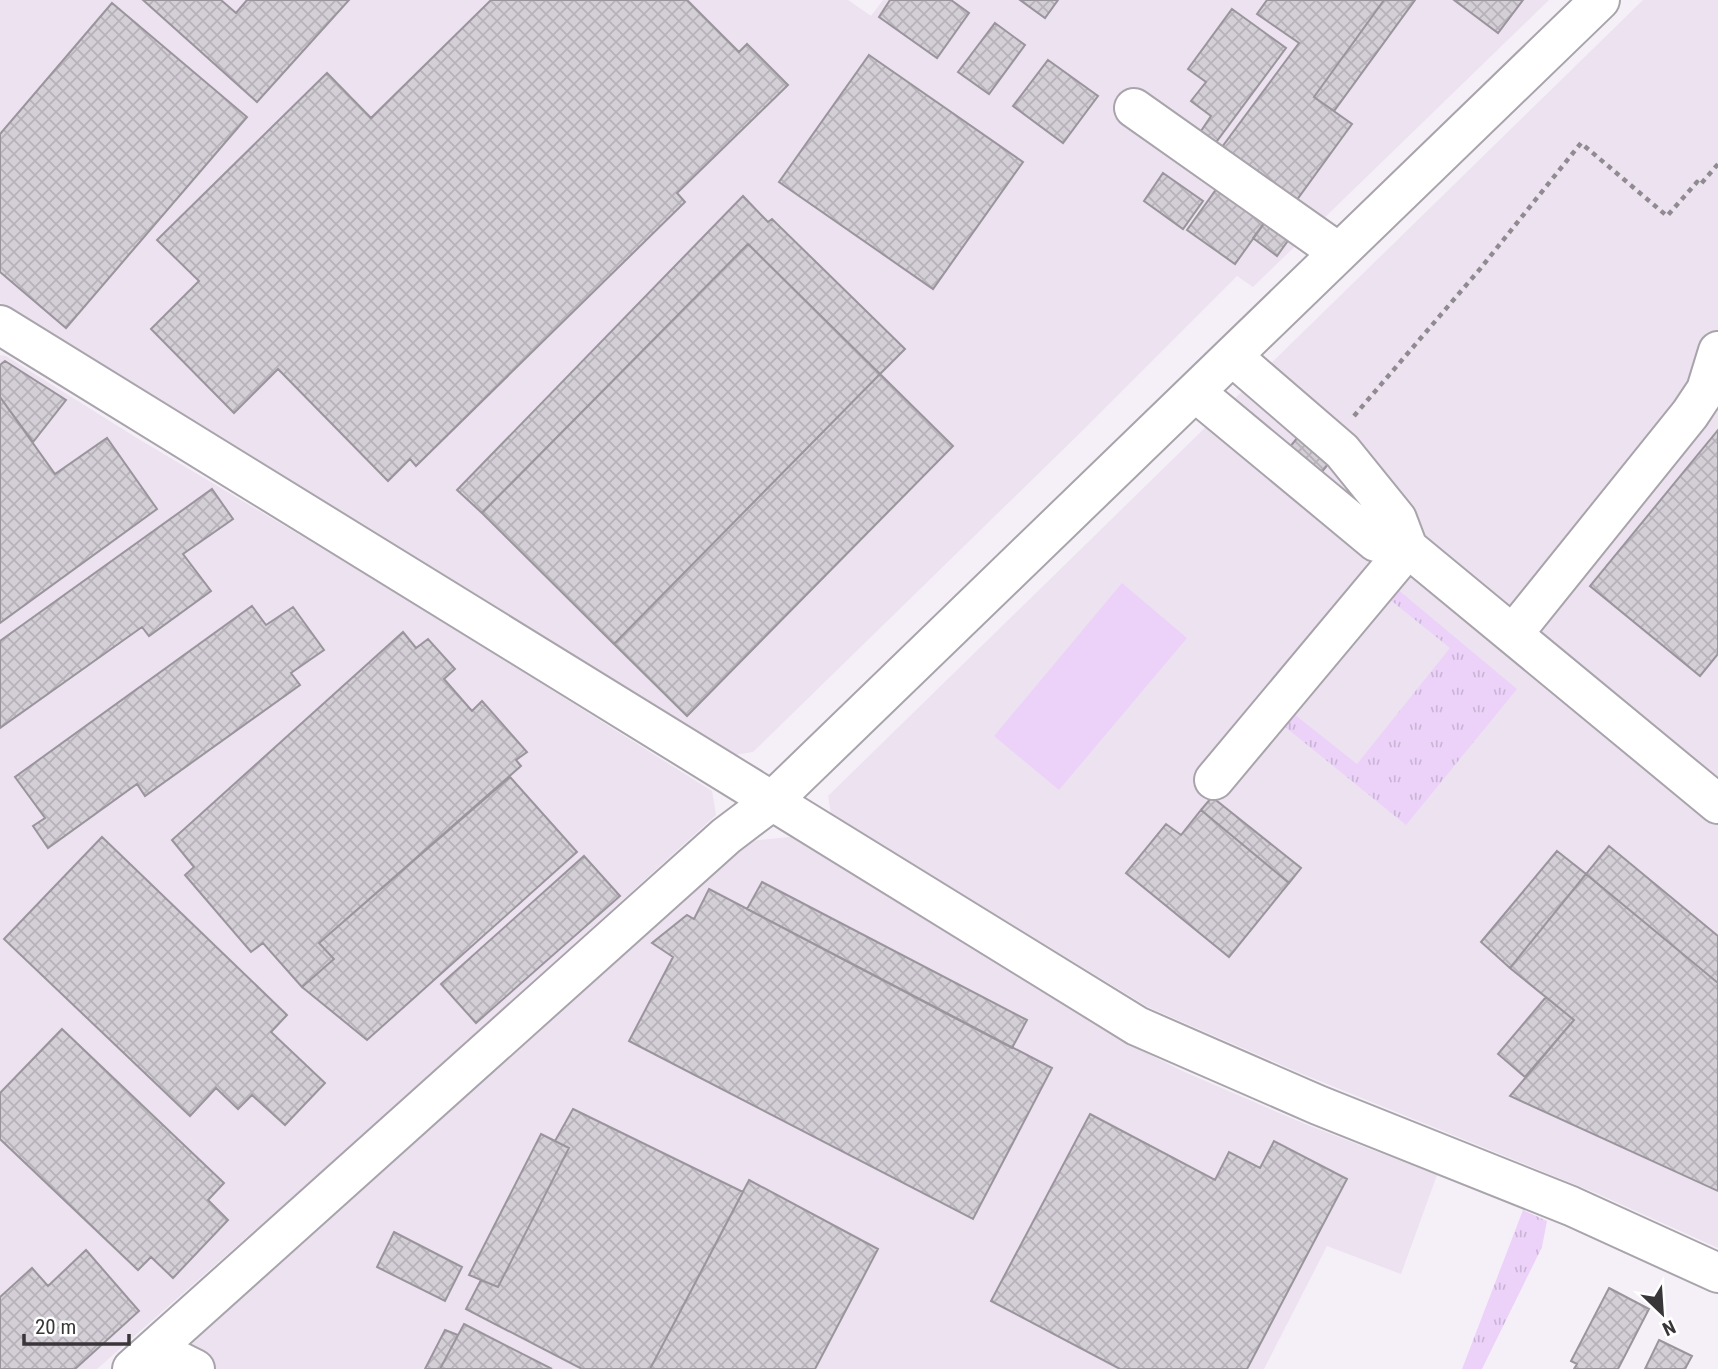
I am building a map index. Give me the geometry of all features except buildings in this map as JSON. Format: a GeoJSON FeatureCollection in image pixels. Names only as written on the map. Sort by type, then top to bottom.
{"type":"FeatureCollection","features":[{"type":"Feature","properties":{"kind":"street"},"geometry":{"type":"LineString","coordinates":[[143,1359],[726,836],[771,802],[1600,0]]}},
{"type":"Feature","properties":{"kind":"street"},"geometry":{"type":"LineString","coordinates":[[1134,108],[1338,252]]}},
{"type":"Feature","properties":{"kind":"street"},"geometry":{"type":"LineString","coordinates":[[2,327],[1137,1026],[1318,1105],[1571,1206],[1718,1273]]}},
{"type":"Feature","properties":{"kind":"street"},"geometry":{"type":"LineString","coordinates":[[1513,634],[1690,414],[1706,390],[1718,351]]}},
{"type":"Feature","properties":{"kind":"street"},"geometry":{"type":"LineString","coordinates":[[1231,356],[1342,451],[1397,519],[1408,548]]}},
{"type":"Feature","properties":{"kind":"street"},"geometry":{"type":"LineString","coordinates":[[1195,392],[1376,542],[1408,548],[1718,804]]}},
{"type":"Feature","properties":{"kind":"street"},"geometry":{"type":"LineString","coordinates":[[1214,780],[1408,548]]}},
{"type":"Feature","properties":{"kind":"street"},"geometry":{"type":"LineString","coordinates":[[143,1359],[195,1369]]}},
{"type":"Feature","properties":{"kind":"path"},"geometry":{"type":"LineString","coordinates":[[1352,418],[1480,269],[1581,144],[1667,216],[1697,182],[1700,186],[1718,164]]}},
{"type":"Feature","properties":{"kind":"shaded area"},"geometry":{"type":"Polygon","coordinates":[[[0,0],[848,0],[871,16],[883,0],[1549,0],[1253,287],[1237,276],[753,752],[735,755],[0,303],[0,0]]]}},
{"type":"Feature","properties":{"kind":"shaded area"},"geometry":{"type":"Polygon","coordinates":[[[1643,0],[1718,0],[1718,1248],[1596,1193],[1300,1073],[1148,1007],[831,814],[828,796],[1643,0]]]}},
{"type":"Feature","properties":{"kind":"shaded area"},"geometry":{"type":"Polygon","coordinates":[[[0,355],[6,356],[137,438],[407,599],[712,791],[716,815],[399,1103],[97,1369],[0,1369],[0,355]]]}},
{"type":"Feature","properties":{"kind":"shaded area"},"geometry":{"type":"Polygon","coordinates":[[[790,837],[1129,1044],[1180,1070],[1305,1124],[1437,1175],[1401,1274],[1327,1246],[1264,1369],[162,1369],[750,841],[790,837]]]}},
{"type":"Feature","properties":{"kind":"green space"},"geometry":{"type":"Polygon","coordinates":[[[1122,583],[1187,638],[1059,790],[994,736],[1122,583]]]}},
{"type":"Feature","properties":{"kind":"green space"},"geometry":{"type":"Polygon","coordinates":[[[1396,588],[1517,689],[1406,825],[1284,726],[1294,714],[1357,764],[1450,648],[1388,598],[1396,588]]]}},
{"type":"Feature","properties":{"kind":"green space"},"geometry":{"type":"Polygon","coordinates":[[[1523,1210],[1547,1221],[1542,1247],[1482,1369],[1462,1369],[1523,1210]]]}}]}
